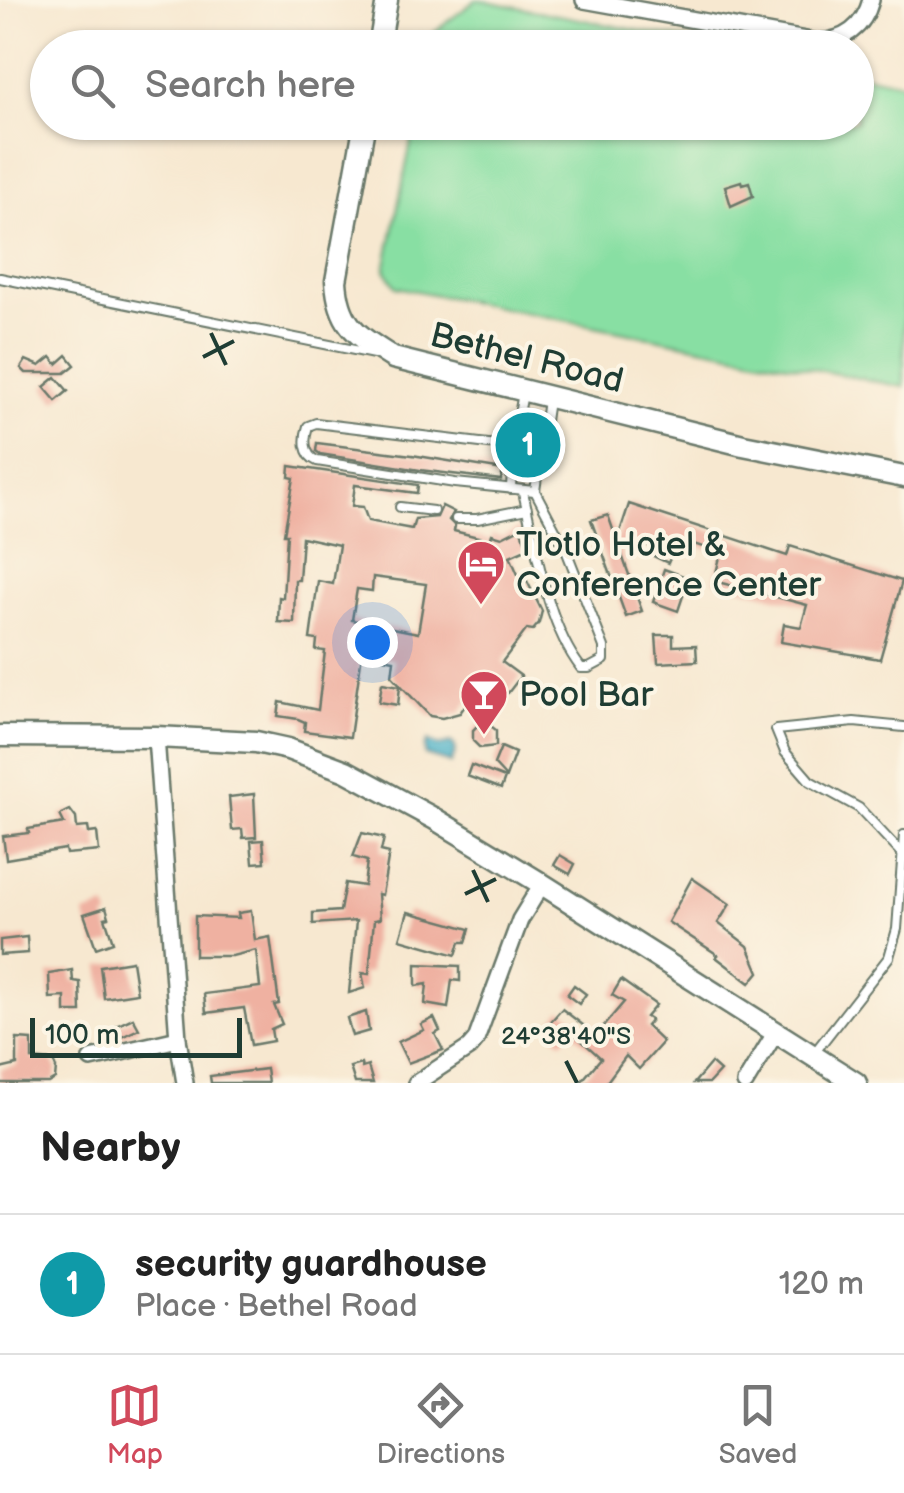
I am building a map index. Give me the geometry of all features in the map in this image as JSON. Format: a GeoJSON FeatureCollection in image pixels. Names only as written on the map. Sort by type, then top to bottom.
{"type":"FeatureCollection","features":[{"type":"Feature","properties":{"kind":"street"},"geometry":{"type":"LineString","coordinates":[[382,30],[387,0]]}},
{"type":"Feature","properties":{"kind":"street"},"geometry":{"type":"LineString","coordinates":[[584,0],[750,30]]}},
{"type":"Feature","properties":{"kind":"street"},"geometry":{"type":"LineString","coordinates":[[852,30],[858,27],[872,0]]}},
{"type":"Feature","properties":{"kind":"street","name":"Bethel Road"},"geometry":{"type":"LineString","coordinates":[[362,140],[336,281],[337,306],[351,328],[393,358],[743,444],[904,477]]}},
{"type":"Feature","properties":{"kind":"street"},"geometry":{"type":"LineString","coordinates":[[0,736],[256,742],[288,749],[346,771],[542,884],[856,1083]]}},
{"type":"Feature","properties":{"kind":"street"},"geometry":{"type":"LineString","coordinates":[[156,737],[178,1039],[186,1083]]}},
{"type":"Feature","properties":{"kind":"street"},"geometry":{"type":"LineString","coordinates":[[416,1083],[476,1040],[520,920],[542,884]]}},
{"type":"Feature","properties":{"kind":"street"},"geometry":{"type":"LineString","coordinates":[[745,1083],[776,1032]]}},
{"type":"Feature","properties":{"kind":"street"},"geometry":{"type":"LineString","coordinates":[[91,1058],[178,1039]]}},
{"type":"Feature","properties":{"kind":"lane"},"geometry":{"type":"LineString","coordinates":[[0,278],[393,358]]}},
{"type":"Feature","properties":{"kind":"lane"},"geometry":{"type":"LineString","coordinates":[[511,489],[513,447],[524,389]]}},
{"type":"Feature","properties":{"kind":"lane"},"geometry":{"type":"LineString","coordinates":[[523,492],[542,580],[572,656],[580,668],[598,664],[606,657],[604,647],[566,550],[535,491],[549,396]]}},
{"type":"Feature","properties":{"kind":"lane"},"geometry":{"type":"LineString","coordinates":[[513,447],[326,423],[308,426],[305,434],[308,452],[317,461],[535,491]]}},
{"type":"Feature","properties":{"kind":"lane"},"geometry":{"type":"LineString","coordinates":[[400,507],[432,511]]}},
{"type":"Feature","properties":{"kind":"lane"},"geometry":{"type":"LineString","coordinates":[[456,520],[527,508]]}},
{"type":"Feature","properties":{"kind":"lane"},"geometry":{"type":"LineString","coordinates":[[903,855],[860,808],[810,781],[785,752],[776,730],[854,722],[904,727]]}},
{"type":"Feature","properties":{"kind":"lane"},"geometry":{"type":"LineString","coordinates":[[812,1056],[890,957],[898,928],[904,836]]}},
{"type":"Feature","properties":{"kind":"green space"},"geometry":{"type":"Polygon","coordinates":[[[481,0],[635,30],[437,30],[481,0]]]}},
{"type":"Feature","properties":{"kind":"green space"},"geometry":{"type":"Polygon","coordinates":[[[874,77],[904,83],[904,387],[396,287],[385,270],[412,140],[874,140],[874,77]]]}},
{"type":"Feature","properties":{"kind":"water"},"geometry":{"type":"Polygon","coordinates":[[[428,741],[438,746],[454,745],[451,763],[425,755],[428,741]]]}},
{"type":"Feature","properties":{"kind":"building"},"geometry":{"type":"Polygon","coordinates":[[[749,182],[753,196],[731,206],[725,186],[749,182]]]}},
{"type":"Feature","properties":{"kind":"building"},"geometry":{"type":"Polygon","coordinates":[[[67,355],[75,365],[65,373],[26,373],[21,368],[26,360],[40,366],[51,357],[57,364],[67,355]]]}},
{"type":"Feature","properties":{"kind":"building"},"geometry":{"type":"Polygon","coordinates":[[[56,377],[68,391],[56,401],[44,387],[56,377]]]}},
{"type":"Feature","properties":{"kind":"building"},"geometry":{"type":"Polygon","coordinates":[[[317,443],[503,470],[501,480],[420,470],[320,454],[316,451],[317,443]]]}},
{"type":"Feature","properties":{"kind":"building","name":"Tlotlo Hotel & Conference Center"},"geometry":{"type":"Polygon","coordinates":[[[290,466],[418,485],[417,493],[355,485],[352,506],[363,507],[368,521],[412,529],[415,519],[437,517],[442,506],[454,512],[449,520],[454,531],[490,540],[492,534],[502,537],[520,528],[528,548],[510,556],[542,611],[539,623],[533,630],[527,629],[502,662],[521,676],[508,693],[500,696],[486,686],[484,701],[471,697],[460,713],[442,718],[430,716],[392,676],[394,660],[362,654],[350,737],[304,731],[305,722],[278,716],[280,702],[318,710],[325,651],[316,650],[317,640],[310,639],[318,581],[333,584],[339,545],[302,537],[294,623],[278,622],[279,597],[283,598],[284,534],[294,478],[289,477],[290,466]],[[373,577],[372,591],[357,589],[352,620],[418,633],[426,584],[373,577]]]}},
{"type":"Feature","properties":{"kind":"building"},"geometry":{"type":"Polygon","coordinates":[[[629,504],[787,556],[790,546],[902,581],[880,659],[781,642],[784,624],[801,627],[807,605],[714,581],[721,553],[691,543],[689,551],[675,547],[668,563],[651,555],[656,545],[619,547],[642,611],[626,617],[591,520],[608,515],[617,541],[629,504]]]}},
{"type":"Feature","properties":{"kind":"building"},"geometry":{"type":"Polygon","coordinates":[[[664,569],[689,578],[678,611],[653,602],[664,569]]]}},
{"type":"Feature","properties":{"kind":"building"},"geometry":{"type":"Polygon","coordinates":[[[656,635],[673,635],[673,646],[696,645],[697,661],[658,663],[656,635]]]}},
{"type":"Feature","properties":{"kind":"building"},"geometry":{"type":"Polygon","coordinates":[[[382,683],[400,686],[398,705],[379,702],[382,683]]]}},
{"type":"Feature","properties":{"kind":"building","name":"Pool Bar"},"geometry":{"type":"Polygon","coordinates":[[[487,723],[496,730],[496,746],[480,748],[473,741],[473,730],[487,723]]]}},
{"type":"Feature","properties":{"kind":"building"},"geometry":{"type":"Polygon","coordinates":[[[501,747],[515,753],[506,777],[494,764],[501,747]]]}},
{"type":"Feature","properties":{"kind":"building"},"geometry":{"type":"Polygon","coordinates":[[[471,765],[505,778],[501,789],[467,776],[471,765]]]}},
{"type":"Feature","properties":{"kind":"building"},"geometry":{"type":"Polygon","coordinates":[[[254,794],[256,837],[243,838],[242,829],[232,830],[229,797],[254,794]]]}},
{"type":"Feature","properties":{"kind":"building"},"geometry":{"type":"Polygon","coordinates":[[[70,810],[77,828],[88,827],[89,833],[97,832],[99,851],[66,854],[65,849],[6,859],[3,836],[64,823],[60,815],[70,810]]]}},
{"type":"Feature","properties":{"kind":"building"},"geometry":{"type":"Polygon","coordinates":[[[362,833],[384,838],[381,851],[389,853],[382,895],[378,894],[380,919],[374,920],[369,974],[362,973],[365,988],[349,993],[356,921],[313,924],[313,913],[340,911],[345,883],[364,886],[367,861],[353,857],[362,833]]]}},
{"type":"Feature","properties":{"kind":"building"},"geometry":{"type":"Polygon","coordinates":[[[263,840],[265,862],[253,863],[251,841],[263,840]]]}},
{"type":"Feature","properties":{"kind":"building"},"geometry":{"type":"Polygon","coordinates":[[[560,855],[575,864],[570,874],[554,865],[560,855]]]}},
{"type":"Feature","properties":{"kind":"building"},"geometry":{"type":"Polygon","coordinates":[[[692,878],[730,904],[718,923],[748,946],[759,972],[750,983],[718,955],[668,922],[692,878]]]}},
{"type":"Feature","properties":{"kind":"building"},"geometry":{"type":"Polygon","coordinates":[[[106,907],[109,917],[105,918],[113,942],[96,948],[84,914],[106,907]]]}},
{"type":"Feature","properties":{"kind":"building"},"geometry":{"type":"Polygon","coordinates":[[[251,911],[255,940],[270,937],[279,1004],[274,1005],[282,1024],[271,1029],[273,1041],[251,1045],[244,1008],[206,1013],[204,994],[260,987],[256,950],[232,956],[195,956],[195,916],[239,918],[238,913],[251,911]]]}},
{"type":"Feature","properties":{"kind":"building"},"geometry":{"type":"Polygon","coordinates":[[[408,912],[470,929],[466,942],[460,942],[456,955],[400,939],[408,912]]]}},
{"type":"Feature","properties":{"kind":"building"},"geometry":{"type":"Polygon","coordinates":[[[27,937],[28,953],[0,955],[0,940],[27,937]]]}},
{"type":"Feature","properties":{"kind":"building"},"geometry":{"type":"Polygon","coordinates":[[[132,961],[137,993],[104,998],[100,966],[132,961]]]}},
{"type":"Feature","properties":{"kind":"building"},"geometry":{"type":"Polygon","coordinates":[[[416,964],[460,966],[460,981],[452,980],[448,1008],[425,1004],[427,984],[416,986],[416,964]]]}},
{"type":"Feature","properties":{"kind":"building"},"geometry":{"type":"Polygon","coordinates":[[[72,970],[73,981],[80,982],[81,1012],[65,1012],[65,997],[50,998],[49,974],[72,970]]]}},
{"type":"Feature","properties":{"kind":"building"},"geometry":{"type":"Polygon","coordinates":[[[621,980],[656,1005],[646,1017],[651,1020],[646,1026],[663,1042],[639,1069],[626,1056],[606,1083],[580,1083],[601,1058],[571,1031],[562,1042],[546,1027],[562,1009],[596,1035],[624,1002],[612,995],[621,980]]]}},
{"type":"Feature","properties":{"kind":"building"},"geometry":{"type":"Polygon","coordinates":[[[574,985],[586,994],[579,1004],[567,995],[574,985]]]}},
{"type":"Feature","properties":{"kind":"building"},"geometry":{"type":"Polygon","coordinates":[[[366,1012],[369,1031],[352,1036],[347,1018],[366,1012]]]}},
{"type":"Feature","properties":{"kind":"building"},"geometry":{"type":"Polygon","coordinates":[[[133,1018],[139,1029],[122,1037],[116,1026],[133,1018]]]}},
{"type":"Feature","properties":{"kind":"building"},"geometry":{"type":"Polygon","coordinates":[[[434,1018],[440,1031],[435,1034],[443,1050],[408,1063],[398,1042],[424,1030],[421,1024],[434,1018]]]}},
{"type":"Feature","properties":{"kind":"building"},"geometry":{"type":"Polygon","coordinates":[[[17,1039],[32,1040],[32,1059],[53,1061],[55,1079],[48,1083],[0,1083],[0,1069],[17,1065],[17,1039]]]}},
{"type":"Feature","properties":{"kind":"building"},"geometry":{"type":"Polygon","coordinates":[[[711,1063],[720,1071],[709,1083],[694,1083],[711,1063]]]}},
{"type":"Feature","properties":{"kind":"building"},"geometry":{"type":"Polygon","coordinates":[[[361,1064],[362,1068],[368,1066],[373,1083],[355,1083],[350,1067],[361,1064]]]}},
{"type":"Feature","properties":{"kind":"building"},"geometry":{"type":"Polygon","coordinates":[[[266,1069],[268,1083],[211,1083],[210,1076],[266,1069]]]}},
{"type":"Feature","properties":{"kind":"place","name":"security guardhouse"},"geometry":{"type":"Point","coordinates":[528,445]}},
{"type":"Feature","properties":{"kind":"place","name":"Tlotlo Hotel & Conference Center"},"geometry":{"type":"Point","coordinates":[481,606]}},
{"type":"Feature","properties":{"kind":"place","name":"Pool Bar"},"geometry":{"type":"Point","coordinates":[484,736]}}]}
